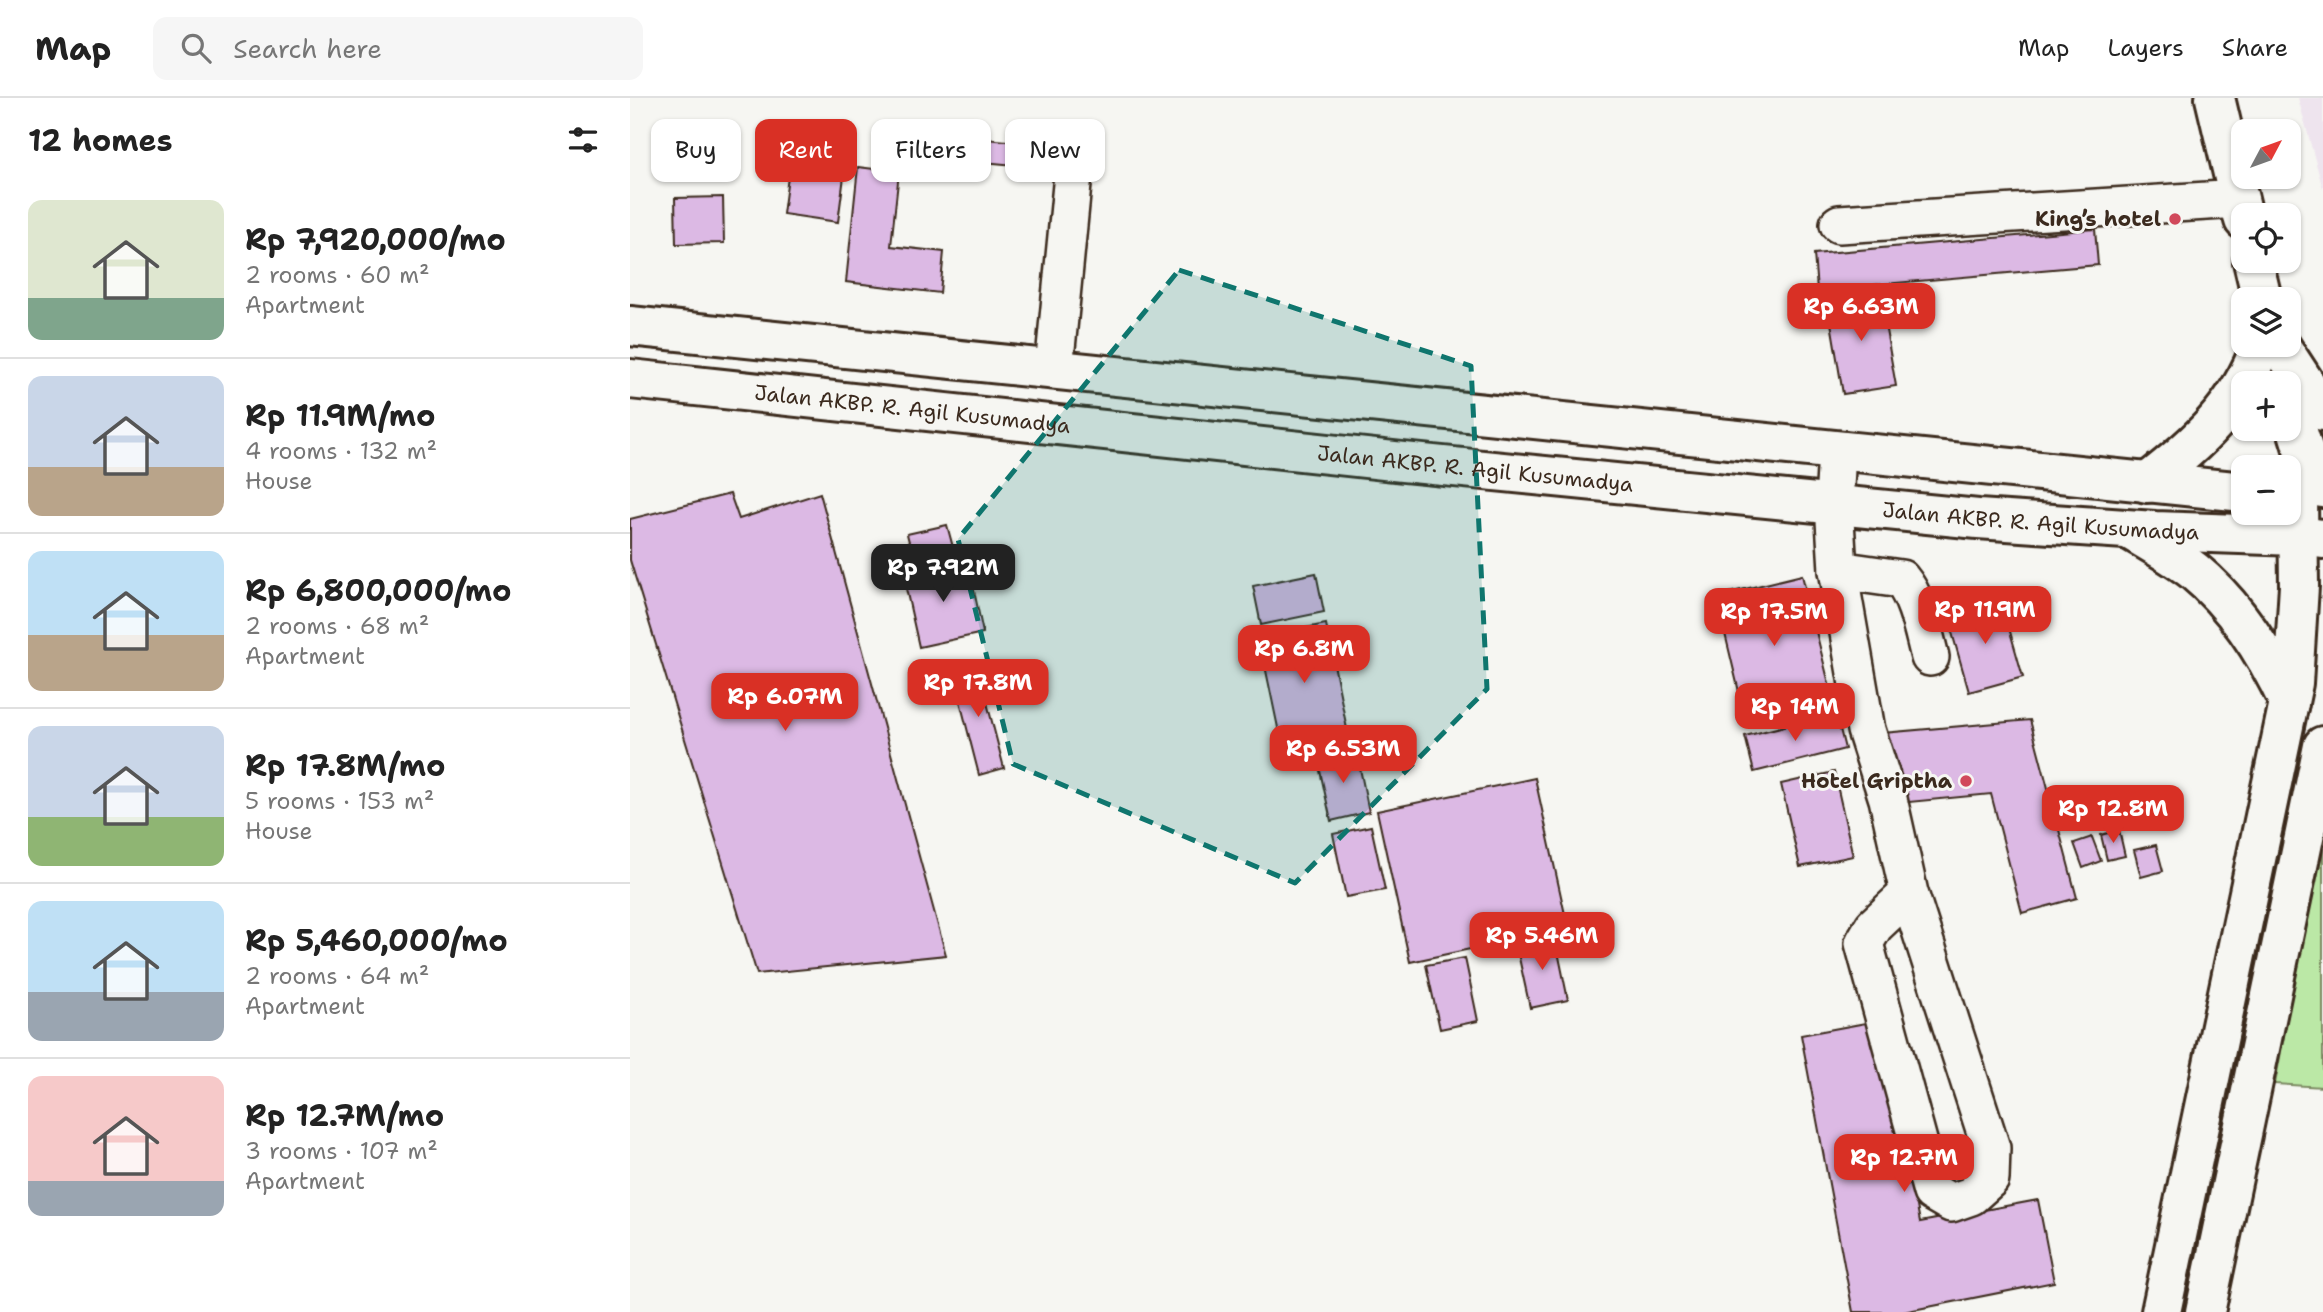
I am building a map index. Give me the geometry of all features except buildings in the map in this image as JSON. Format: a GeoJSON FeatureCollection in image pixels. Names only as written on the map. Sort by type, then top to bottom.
{"type":"FeatureCollection","features":[{"type":"Feature","properties":{"kind":"main road"},"geometry":{"type":"LineString","coordinates":[[2215,98],[2240,203]]}},
{"type":"Feature","properties":{"kind":"main road","name":"Jalan AKBP. R. Agil Kusumadya"},"geometry":{"type":"LineString","coordinates":[[630,326],[2231,491]]}},
{"type":"Feature","properties":{"kind":"main road"},"geometry":{"type":"LineString","coordinates":[[2147,482],[2188,451],[2221,417],[2240,388],[2255,357]]}},
{"type":"Feature","properties":{"kind":"main road"},"geometry":{"type":"LineString","coordinates":[[2288,357],[2323,411]]}},
{"type":"Feature","properties":{"kind":"main road","name":"Jalan AKBP. R. Agil Kusumadya"},"geometry":{"type":"LineString","coordinates":[[630,379],[1376,459],[1978,519],[2311,538]]}},
{"type":"Feature","properties":{"kind":"main road"},"geometry":{"type":"LineString","coordinates":[[2161,1312],[2293,683],[2298,600],[2311,538],[2308,490],[2297,441]]}},
{"type":"Feature","properties":{"kind":"main road"},"geometry":{"type":"LineString","coordinates":[[2129,529],[2194,572],[2237,617],[2272,666],[2289,703]]}},
{"type":"Feature","properties":{"kind":"main road"},"geometry":{"type":"LineString","coordinates":[[2205,1312],[2323,746]]}},
{"type":"Feature","properties":{"kind":"lane"},"geometry":{"type":"LineString","coordinates":[[1054,369],[1072,182]]}},
{"type":"Feature","properties":{"kind":"lane"},"geometry":{"type":"LineString","coordinates":[[1839,224],[2231,209]]}},
{"type":"Feature","properties":{"kind":"lane"},"geometry":{"type":"LineString","coordinates":[[1837,451],[1833,504],[1838,570],[1864,722],[1888,799],[1909,893],[1991,1148],[1990,1179],[1971,1196],[1951,1203],[1932,1192],[1864,943],[1874,926],[1909,893]]}},
{"type":"Feature","properties":{"kind":"lane"},"geometry":{"type":"LineString","coordinates":[[1838,570],[1900,579],[1912,598],[1930,657]]}},
{"type":"Feature","properties":{"kind":"highlighted area"},"geometry":{"type":"Polygon","coordinates":[[[1179,270],[1471,366],[1487,689],[1295,883],[1013,764],[958,539],[1179,270]]]}},
{"type":"Feature","properties":{"kind":"shaded area"},"geometry":{"type":"Polygon","coordinates":[[[2298,98],[2323,98],[2323,189],[2298,98]]]}},
{"type":"Feature","properties":{"kind":"green space"},"geometry":{"type":"Polygon","coordinates":[[[2323,825],[2323,1087],[2275,1084],[2323,825]]]}},
{"type":"Feature","properties":{"kind":"place","name":"King’s hotel"},"geometry":{"type":"Point","coordinates":[2175,219]}},
{"type":"Feature","properties":{"kind":"place","name":"Hotel Griptha"},"geometry":{"type":"Point","coordinates":[1966,781]}}]}
